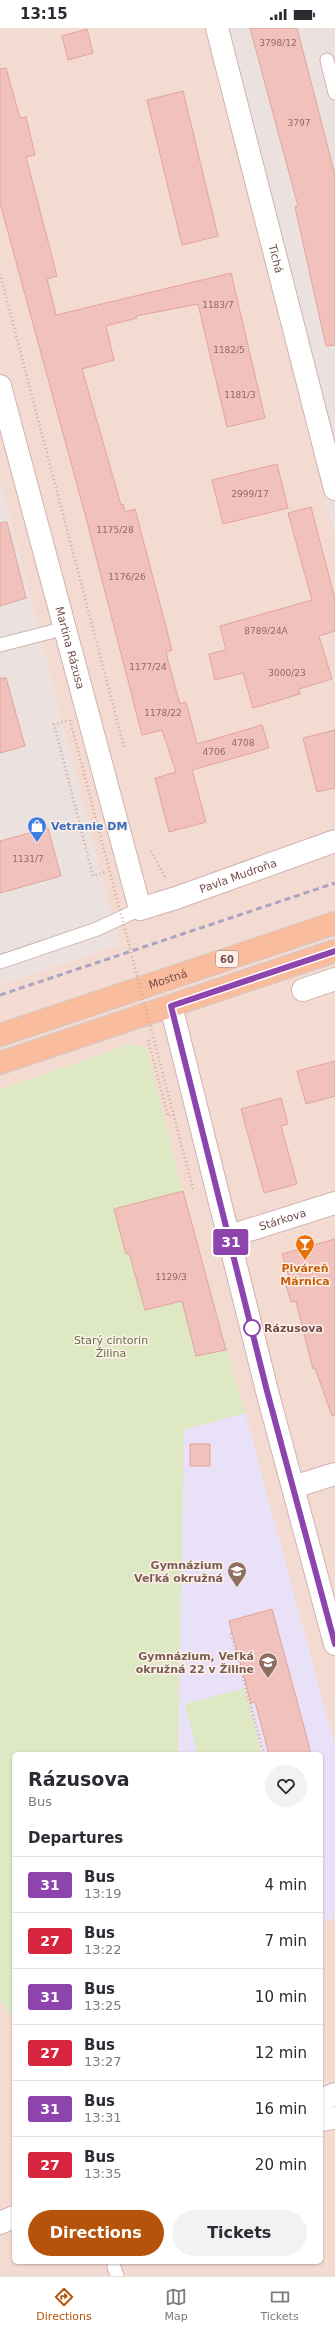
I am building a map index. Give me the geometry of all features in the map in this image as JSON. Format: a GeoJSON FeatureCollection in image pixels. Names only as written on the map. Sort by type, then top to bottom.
{"type":"FeatureCollection","features":[{"type":"Feature","properties":{"kind":"main road","name":"Mostná"},"geometry":{"type":"LineString","coordinates":[[0,1035],[335,923]]}},
{"type":"Feature","properties":{"kind":"main road","name":"60"},"geometry":{"type":"LineString","coordinates":[[0,1063],[335,951]]}},
{"type":"Feature","properties":{"kind":"street","name":"Tichá"},"geometry":{"type":"LineString","coordinates":[[217,28],[335,489]]}},
{"type":"Feature","properties":{"kind":"street","name":"Martina Rázusa"},"geometry":{"type":"LineString","coordinates":[[0,386],[140,909]]}},
{"type":"Feature","properties":{"kind":"street","name":"Pavla Mudroňa"},"geometry":{"type":"LineString","coordinates":[[140,909],[176,898],[335,841]]}},
{"type":"Feature","properties":{"kind":"street"},"geometry":{"type":"LineString","coordinates":[[302,990],[335,979]]}},
{"type":"Feature","properties":{"kind":"street"},"geometry":{"type":"LineString","coordinates":[[171,1006],[198,1108],[262,1369],[335,1644]]}},
{"type":"Feature","properties":{"kind":"street","name":"Stárkova"},"geometry":{"type":"LineString","coordinates":[[230,1236],[335,1204]]}},
{"type":"Feature","properties":{"kind":"street"},"geometry":{"type":"LineString","coordinates":[[293,1487],[335,1474]]}},
{"type":"Feature","properties":{"kind":"street"},"geometry":{"type":"LineString","coordinates":[[323,2099],[335,2094]]}},
{"type":"Feature","properties":{"kind":"street"},"geometry":{"type":"LineString","coordinates":[[323,2120],[335,2118]]}},
{"type":"Feature","properties":{"kind":"street"},"geometry":{"type":"LineString","coordinates":[[0,2223],[12,2218]]}},
{"type":"Feature","properties":{"kind":"lane"},"geometry":{"type":"LineString","coordinates":[[327,60],[335,93]]}},
{"type":"Feature","properties":{"kind":"lane"},"geometry":{"type":"LineString","coordinates":[[0,645],[66,628]]}},
{"type":"Feature","properties":{"kind":"lane"},"geometry":{"type":"LineString","coordinates":[[0,962],[97,929],[140,909]]}},
{"type":"Feature","properties":{"kind":"path"},"geometry":{"type":"LineString","coordinates":[[0,274],[125,752]]}},
{"type":"Feature","properties":{"kind":"path"},"geometry":{"type":"LineString","coordinates":[[128,866],[93,876],[54,724],[70,720],[193,1189]]}},
{"type":"Feature","properties":{"kind":"path"},"geometry":{"type":"LineString","coordinates":[[149,844],[176,898]]}},
{"type":"Feature","properties":{"kind":"path"},"geometry":{"type":"LineString","coordinates":[[147,1035],[168,1116],[198,1108]]}},
{"type":"Feature","properties":{"kind":"path"},"geometry":{"type":"LineString","coordinates":[[232,1632],[230,1632],[263,1752]]}},
{"type":"Feature","properties":{"kind":"shaded area"},"geometry":{"type":"Polygon","coordinates":[[[0,28],[209,28],[335,535],[335,2276],[0,2276],[0,985],[119,945],[0,480],[0,28]]]}},
{"type":"Feature","properties":{"kind":"shaded area"},"geometry":{"type":"Polygon","coordinates":[[[209,28],[335,28],[335,535],[209,28]]]}},
{"type":"Feature","properties":{"kind":"shaded area"},"geometry":{"type":"Polygon","coordinates":[[[0,480],[119,945],[0,985],[0,480]]]}},
{"type":"Feature","properties":{"kind":"shaded area","name":"Gymnázium Veľká okružná"},"geometry":{"type":"Polygon","coordinates":[[[245,1413],[335,1746],[335,1918],[323,1921],[323,1752],[178,1752],[184,1430],[245,1413]]]}},
{"type":"Feature","properties":{"kind":"green space","name":"Starý cintorín Žilina"},"geometry":{"type":"Polygon","coordinates":[[[131,1044],[147,1048],[179,1178],[245,1413],[184,1430],[178,1752],[12,1752],[12,2016],[0,2001],[0,1089],[131,1044]]]}},
{"type":"Feature","properties":{"kind":"green space"},"geometry":{"type":"Polygon","coordinates":[[[245,1688],[261,1752],[197,1752],[185,1704],[245,1688]]]}},
{"type":"Feature","properties":{"kind":"building"},"geometry":{"type":"Polygon","coordinates":[[[250,28],[297,28],[335,175],[335,345],[326,346],[295,207],[298,206],[250,28]]]}},
{"type":"Feature","properties":{"kind":"building"},"geometry":{"type":"Polygon","coordinates":[[[87,29],[93,53],[68,60],[62,36],[87,29]]]}},
{"type":"Feature","properties":{"kind":"building"},"geometry":{"type":"Polygon","coordinates":[[[6,68],[20,118],[26,117],[35,155],[26,157],[57,276],[47,279],[56,315],[231,273],[265,418],[227,427],[198,304],[136,316],[137,318],[106,326],[114,360],[82,369],[121,505],[123,504],[125,512],[135,509],[172,650],[166,652],[173,679],[180,704],[186,702],[197,744],[262,725],[269,748],[192,770],[206,822],[169,832],[155,778],[176,772],[162,730],[142,735],[85,514],[0,203],[0,69],[6,68]]]}},
{"type":"Feature","properties":{"kind":"building"},"geometry":{"type":"Polygon","coordinates":[[[183,91],[218,236],[182,245],[147,100],[183,91]]]}},
{"type":"Feature","properties":{"kind":"building"},"geometry":{"type":"Polygon","coordinates":[[[277,464],[288,508],[223,524],[212,480],[277,464]]]}},
{"type":"Feature","properties":{"kind":"building"},"geometry":{"type":"Polygon","coordinates":[[[311,507],[335,599],[335,631],[319,636],[332,679],[299,689],[300,694],[253,708],[243,673],[215,680],[209,654],[226,650],[220,626],[312,600],[288,513],[311,507]]]}},
{"type":"Feature","properties":{"kind":"building"},"geometry":{"type":"Polygon","coordinates":[[[7,522],[26,598],[0,606],[0,523],[7,522]]]}},
{"type":"Feature","properties":{"kind":"building"},"geometry":{"type":"Polygon","coordinates":[[[0,678],[6,678],[25,746],[0,753],[0,678]]]}},
{"type":"Feature","properties":{"kind":"building"},"geometry":{"type":"Polygon","coordinates":[[[335,730],[335,788],[317,792],[303,738],[335,730]]]}},
{"type":"Feature","properties":{"kind":"building"},"geometry":{"type":"Polygon","coordinates":[[[48,828],[61,876],[0,893],[0,841],[48,828]]]}},
{"type":"Feature","properties":{"kind":"building"},"geometry":{"type":"Polygon","coordinates":[[[335,1061],[335,1096],[306,1104],[297,1071],[335,1061]]]}},
{"type":"Feature","properties":{"kind":"building"},"geometry":{"type":"Polygon","coordinates":[[[281,1098],[288,1124],[281,1126],[297,1184],[264,1193],[241,1109],[281,1098]]]}},
{"type":"Feature","properties":{"kind":"building"},"geometry":{"type":"Polygon","coordinates":[[[183,1191],[226,1350],[196,1356],[182,1301],[145,1310],[129,1253],[126,1254],[114,1209],[183,1191]]]}},
{"type":"Feature","properties":{"kind":"building"},"geometry":{"type":"Polygon","coordinates":[[[335,1239],[335,1415],[332,1416],[315,1368],[313,1369],[296,1301],[291,1302],[285,1281],[290,1280],[282,1254],[335,1239]]]}},
{"type":"Feature","properties":{"kind":"building"},"geometry":{"type":"Polygon","coordinates":[[[190,1444],[210,1444],[210,1466],[190,1466],[190,1444]]]}},
{"type":"Feature","properties":{"kind":"building","name":"Gymnázium, Veľká okružná 22 v Žiline"},"geometry":{"type":"Polygon","coordinates":[[[272,1609],[310,1752],[268,1752],[255,1702],[251,1703],[229,1621],[272,1609]]]}},
{"type":"Feature","properties":{"kind":"railway"},"geometry":{"type":"LineString","coordinates":[[0,995],[335,883]]}},
{"type":"Feature","properties":{"kind":"bus line","name":"31"},"geometry":{"type":"LineString","coordinates":[[335,951],[171,1006],[198,1108],[267,1391],[335,1644]]}},
{"type":"Feature","properties":{"kind":"place","name":"Vetranie DM"},"geometry":{"type":"Point","coordinates":[37,843]}},
{"type":"Feature","properties":{"kind":"place","name":"Piváreň Márnica"},"geometry":{"type":"Point","coordinates":[305,1261]}},
{"type":"Feature","properties":{"kind":"place","name":"Rázusova"},"geometry":{"type":"Point","coordinates":[252,1328]}},
{"type":"Feature","properties":{"kind":"place","name":"Gymnázium Veľká okružná"},"geometry":{"type":"Point","coordinates":[237,1588]}},
{"type":"Feature","properties":{"kind":"place","name":"Gymnázium, Veľká okružná 22 v Žiline"},"geometry":{"type":"Point","coordinates":[268,1679]}}]}
